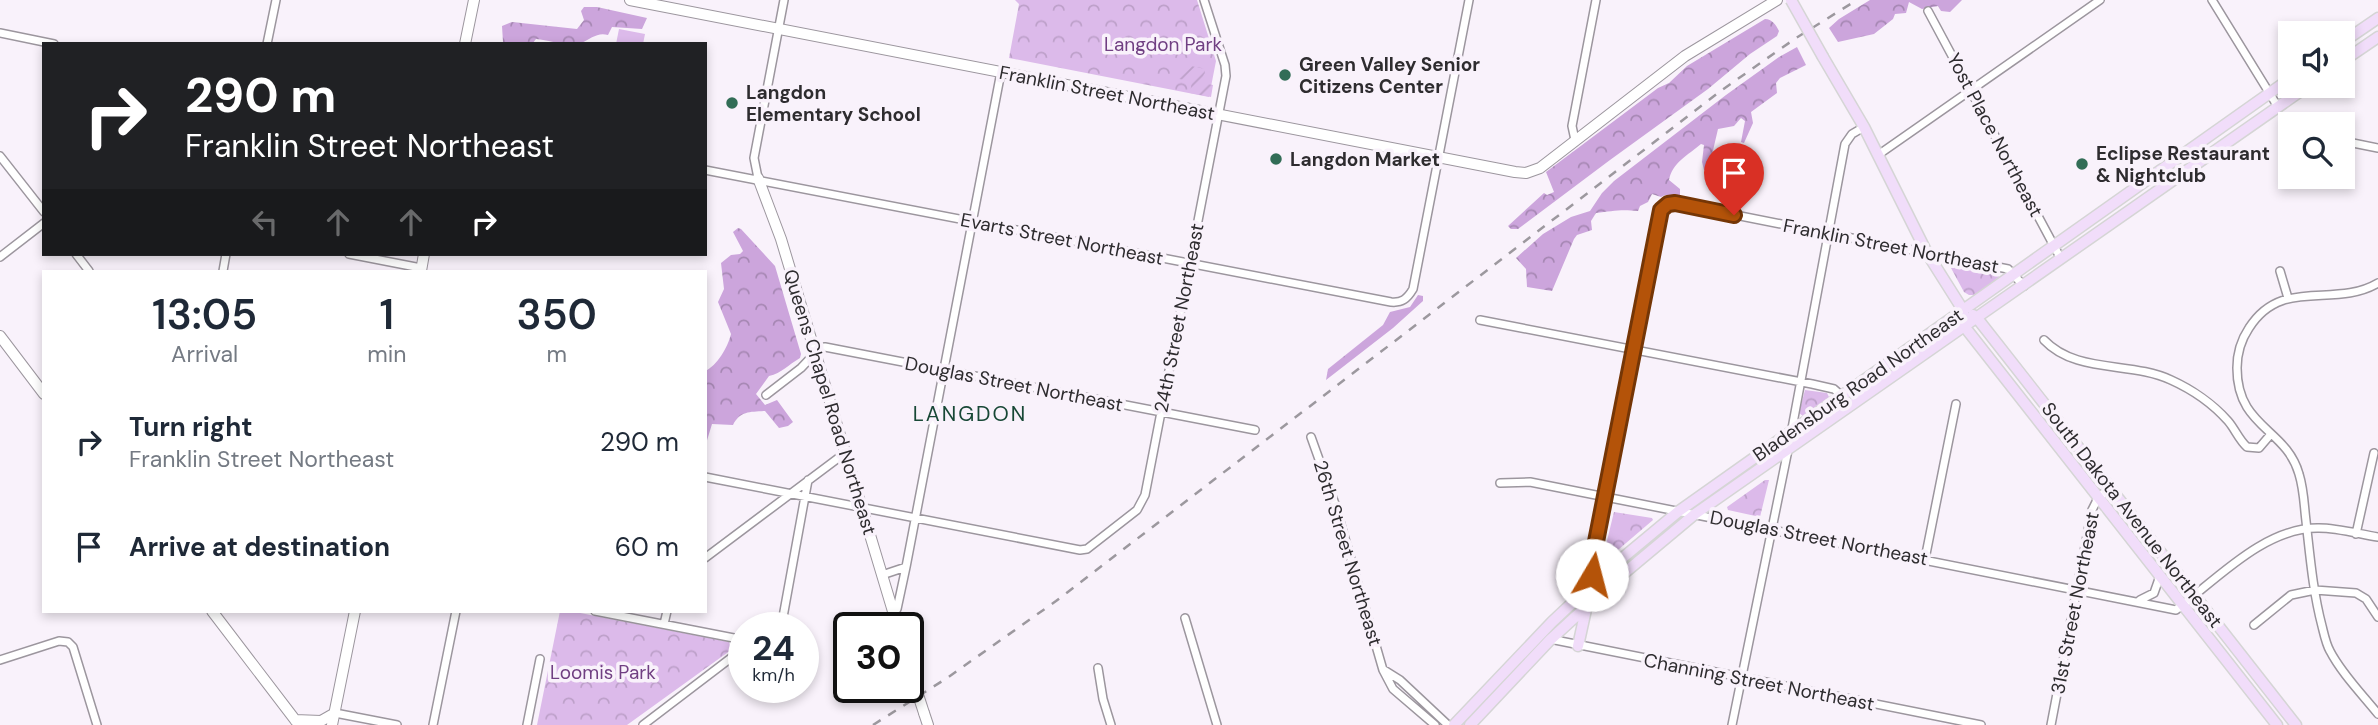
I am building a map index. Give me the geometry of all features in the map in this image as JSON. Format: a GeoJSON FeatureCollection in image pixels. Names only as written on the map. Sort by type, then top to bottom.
{"type":"FeatureCollection","features":[{"type":"Feature","properties":{"kind":"main road","name":"South Dakota Avenue Northeast"},"geometry":{"type":"LineString","coordinates":[[1791,0],[1864,127],[1927,253],[1963,310],[1977,318],[2296,725]]}},
{"type":"Feature","properties":{"kind":"main road"},"geometry":{"type":"LineString","coordinates":[[2355,34],[2378,18]]}},
{"type":"Feature","properties":{"kind":"main road"},"geometry":{"type":"LineString","coordinates":[[2355,53],[2378,37]]}},
{"type":"Feature","properties":{"kind":"main road","name":"Bladensburg Road Northeast"},"geometry":{"type":"LineString","coordinates":[[1470,725],[1594,583],[1679,511],[2278,86]]}},
{"type":"Feature","properties":{"kind":"main road","name":"Bladensburg Road Northeast"},"geometry":{"type":"LineString","coordinates":[[1454,725],[1546,636],[1695,514],[2291,98]]}},
{"type":"Feature","properties":{"kind":"main road","name":"South Dakota Avenue Northeast"},"geometry":{"type":"LineString","coordinates":[[1963,310],[1964,326],[2277,725]]}},
{"type":"Feature","properties":{"kind":"main road"},"geometry":{"type":"LineString","coordinates":[[2003,376],[2016,367]]}},
{"type":"Feature","properties":{"kind":"main road"},"geometry":{"type":"LineString","coordinates":[[1578,646],[1587,605]]}},
{"type":"Feature","properties":{"kind":"street"},"geometry":{"type":"LineString","coordinates":[[268,42],[276,0]]}},
{"type":"Feature","properties":{"kind":"street"},"geometry":{"type":"LineString","coordinates":[[465,42],[474,0]]}},
{"type":"Feature","properties":{"kind":"street","name":"Franklin Street Northeast"},"geometry":{"type":"LineString","coordinates":[[630,0],[1525,173],[1540,168],[1685,56],[1777,0]]}},
{"type":"Feature","properties":{"kind":"street"},"geometry":{"type":"LineString","coordinates":[[758,178],[754,158],[784,0]]}},
{"type":"Feature","properties":{"kind":"street","name":"24th Street Northeast"},"geometry":{"type":"LineString","coordinates":[[915,516],[1080,550],[1087,549],[1137,510],[1142,503],[1226,72],[1204,0]]}},
{"type":"Feature","properties":{"kind":"street"},"geometry":{"type":"LineString","coordinates":[[1438,158],[1469,0]]}},
{"type":"Feature","properties":{"kind":"street"},"geometry":{"type":"LineString","coordinates":[[1575,140],[1572,126],[1596,0]]}},
{"type":"Feature","properties":{"kind":"street"},"geometry":{"type":"LineString","coordinates":[[1878,155],[2100,0]]}},
{"type":"Feature","properties":{"kind":"street"},"geometry":{"type":"LineString","coordinates":[[2212,0],[2278,107]]}},
{"type":"Feature","properties":{"kind":"street","name":"Yost Place Northeast"},"geometry":{"type":"LineString","coordinates":[[1928,11],[2061,259]]}},
{"type":"Feature","properties":{"kind":"street"},"geometry":{"type":"LineString","coordinates":[[0,33],[44,42]]}},
{"type":"Feature","properties":{"kind":"street"},"geometry":{"type":"LineString","coordinates":[[897,608],[1001,72]]}},
{"type":"Feature","properties":{"kind":"street"},"geometry":{"type":"LineString","coordinates":[[1732,725],[1788,450],[1845,144],[1852,134],[1864,127]]}},
{"type":"Feature","properties":{"kind":"street"},"geometry":{"type":"LineString","coordinates":[[2355,143],[2378,148]]}},
{"type":"Feature","properties":{"kind":"street"},"geometry":{"type":"LineString","coordinates":[[0,156],[42,209]]}},
{"type":"Feature","properties":{"kind":"street","name":"Evarts Street Northeast"},"geometry":{"type":"LineString","coordinates":[[707,170],[758,178],[1394,303],[1406,299],[1413,289],[1438,158]]}},
{"type":"Feature","properties":{"kind":"street","name":"Queens Chapel Road Northeast"},"geometry":{"type":"LineString","coordinates":[[758,178],[781,239],[893,612]]}},
{"type":"Feature","properties":{"kind":"street","name":"Franklin Street Northeast"},"geometry":{"type":"LineString","coordinates":[[1634,349],[1660,214],[1662,208],[1668,204],[1675,203],[2008,269],[2024,286]]}},
{"type":"Feature","properties":{"kind":"street"},"geometry":{"type":"LineString","coordinates":[[0,257],[42,225]]}},
{"type":"Feature","properties":{"kind":"street"},"geometry":{"type":"LineString","coordinates":[[78,256],[88,270]]}},
{"type":"Feature","properties":{"kind":"street"},"geometry":{"type":"LineString","coordinates":[[358,256],[421,270]]}},
{"type":"Feature","properties":{"kind":"street"},"geometry":{"type":"LineString","coordinates":[[2280,271],[2288,298]]}},
{"type":"Feature","properties":{"kind":"street"},"geometry":{"type":"LineString","coordinates":[[2378,283],[2346,295],[2316,294],[2288,298],[2256,319],[2243,339],[2238,355],[2242,399],[2257,423],[2287,450],[2297,468],[2303,489],[2315,590],[2329,649],[2378,714]]}},
{"type":"Feature","properties":{"kind":"street"},"geometry":{"type":"LineString","coordinates":[[1480,320],[1799,381],[1834,389],[1843,397]]}},
{"type":"Feature","properties":{"kind":"street"},"geometry":{"type":"LineString","coordinates":[[0,336],[42,391]]}},
{"type":"Feature","properties":{"kind":"street"},"geometry":{"type":"LineString","coordinates":[[2044,340],[2070,358],[2159,375],[2178,384],[2221,414],[2247,447],[2259,448],[2270,434]]}},
{"type":"Feature","properties":{"kind":"street","name":"Douglas Street Northeast"},"geometry":{"type":"LineString","coordinates":[[815,353],[825,347],[1255,430]]}},
{"type":"Feature","properties":{"kind":"street"},"geometry":{"type":"LineString","coordinates":[[1600,594],[1594,583],[1592,566],[1634,349]]}},
{"type":"Feature","properties":{"kind":"street"},"geometry":{"type":"LineString","coordinates":[[766,395],[802,368],[815,353]]}},
{"type":"Feature","properties":{"kind":"street"},"geometry":{"type":"LineString","coordinates":[[1925,559],[1956,404]]}},
{"type":"Feature","properties":{"kind":"street","name":"26th Street Northeast"},"geometry":{"type":"LineString","coordinates":[[1311,437],[1335,504],[1384,670],[1393,688],[1436,725]]}},
{"type":"Feature","properties":{"kind":"street"},"geometry":{"type":"LineString","coordinates":[[707,556],[845,453]]}},
{"type":"Feature","properties":{"kind":"street"},"geometry":{"type":"LineString","coordinates":[[2356,534],[2374,453]]}},
{"type":"Feature","properties":{"kind":"street"},"geometry":{"type":"LineString","coordinates":[[707,477],[915,516]]}},
{"type":"Feature","properties":{"kind":"street"},"geometry":{"type":"LineString","coordinates":[[783,612],[808,480]]}},
{"type":"Feature","properties":{"kind":"street","name":"Douglas Street Northeast"},"geometry":{"type":"LineString","coordinates":[[1500,483],[1530,482],[2176,610],[2183,605]]}},
{"type":"Feature","properties":{"kind":"street","name":"31st Street Northeast"},"geometry":{"type":"LineString","coordinates":[[2051,725],[2092,513],[2098,498],[2111,486]]}},
{"type":"Feature","properties":{"kind":"street"},"geometry":{"type":"LineString","coordinates":[[2183,605],[2264,542],[2283,533],[2324,528],[2378,537]]}},
{"type":"Feature","properties":{"kind":"street"},"geometry":{"type":"LineString","coordinates":[[882,575],[906,567]]}},
{"type":"Feature","properties":{"kind":"street"},"geometry":{"type":"LineString","coordinates":[[2138,601],[2154,593],[2160,576]]}},
{"type":"Feature","properties":{"kind":"street"},"geometry":{"type":"LineString","coordinates":[[2254,625],[2291,595],[2315,590],[2356,593],[2378,617]]}},
{"type":"Feature","properties":{"kind":"street"},"geometry":{"type":"LineString","coordinates":[[214,613],[297,722],[321,722],[335,713],[397,725]]}},
{"type":"Feature","properties":{"kind":"street"},"geometry":{"type":"LineString","coordinates":[[332,725],[355,613]]}},
{"type":"Feature","properties":{"kind":"street"},"geometry":{"type":"LineString","coordinates":[[433,725],[456,613]]}},
{"type":"Feature","properties":{"kind":"street"},"geometry":{"type":"LineString","coordinates":[[606,613],[728,637]]}},
{"type":"Feature","properties":{"kind":"street"},"geometry":{"type":"LineString","coordinates":[[664,624],[667,613]]}},
{"type":"Feature","properties":{"kind":"street"},"geometry":{"type":"LineString","coordinates":[[1185,618],[1217,725]]}},
{"type":"Feature","properties":{"kind":"street","name":"Channing Street Northeast"},"geometry":{"type":"LineString","coordinates":[[1546,636],[1578,646],[1980,725]]}},
{"type":"Feature","properties":{"kind":"street"},"geometry":{"type":"LineString","coordinates":[[0,660],[62,641],[71,645],[97,725]]}},
{"type":"Feature","properties":{"kind":"street"},"geometry":{"type":"LineString","coordinates":[[527,725],[540,659]]}},
{"type":"Feature","properties":{"kind":"street"},"geometry":{"type":"LineString","coordinates":[[643,725],[728,660]]}},
{"type":"Feature","properties":{"kind":"street"},"geometry":{"type":"LineString","coordinates":[[1098,668],[1100,687],[1111,725]]}},
{"type":"Feature","properties":{"kind":"street","name":"26th Street Northeast"},"geometry":{"type":"LineString","coordinates":[[1384,670],[1400,680],[1448,725]]}},
{"type":"Feature","properties":{"kind":"street"},"geometry":{"type":"LineString","coordinates":[[921,703],[928,725]]}},
{"type":"Feature","properties":{"kind":"green space","name":"Langdon Park"},"geometry":{"type":"Polygon","coordinates":[[[1015,0],[1197,0],[1216,61],[1209,97],[1009,58],[1019,4],[1015,0]]]}},
{"type":"Feature","properties":{"kind":"green space"},"geometry":{"type":"Polygon","coordinates":[[[1870,0],[1962,0],[1950,12],[1941,11],[1938,6],[1922,9],[1909,2],[1906,13],[1895,14],[1893,19],[1874,34],[1838,42],[1829,28],[1870,0]]]}},
{"type":"Feature","properties":{"kind":"green space"},"geometry":{"type":"Polygon","coordinates":[[[584,7],[597,7],[647,18],[642,29],[612,27],[608,35],[597,35],[583,42],[536,39],[534,42],[503,42],[502,26],[512,22],[577,29],[584,20],[581,11],[584,7]]]}},
{"type":"Feature","properties":{"kind":"green space"},"geometry":{"type":"Polygon","coordinates":[[[1765,19],[1772,21],[1777,27],[1777,36],[1518,229],[1508,226],[1544,193],[1547,195],[1554,192],[1546,172],[1658,88],[1669,83],[1687,66],[1765,19]]]}},
{"type":"Feature","properties":{"kind":"green space"},"geometry":{"type":"Polygon","coordinates":[[[619,29],[645,34],[643,42],[616,42],[619,29]]]}},
{"type":"Feature","properties":{"kind":"green space"},"geometry":{"type":"Polygon","coordinates":[[[1797,47],[1806,65],[1780,78],[1776,83],[1777,93],[1751,112],[1753,123],[1744,143],[1741,142],[1745,121],[1741,118],[1734,126],[1718,129],[1711,159],[1714,167],[1712,171],[1704,170],[1704,145],[1701,144],[1673,169],[1669,180],[1680,189],[1680,195],[1661,197],[1652,194],[1638,211],[1596,213],[1591,221],[1592,230],[1577,235],[1574,239],[1552,291],[1527,287],[1526,269],[1516,258],[1543,234],[1571,217],[1590,211],[1614,181],[1726,95],[1797,47]]]}},
{"type":"Feature","properties":{"kind":"green space"},"geometry":{"type":"Polygon","coordinates":[[[1182,64],[1205,69],[1202,83],[1213,85],[1211,97],[1190,93],[1192,81],[1179,79],[1182,64]]]}},
{"type":"Feature","properties":{"kind":"green space"},"geometry":{"type":"Polygon","coordinates":[[[741,229],[775,266],[801,354],[800,358],[769,376],[756,394],[765,405],[777,400],[793,422],[779,428],[765,411],[746,413],[733,425],[712,424],[707,440],[707,370],[721,356],[731,334],[718,302],[724,289],[721,263],[731,255],[743,251],[733,232],[741,229]]]}},
{"type":"Feature","properties":{"kind":"green space"},"geometry":{"type":"Polygon","coordinates":[[[1952,264],[1997,273],[1999,277],[1976,295],[1969,295],[1964,292],[1951,268],[1952,264]]]}},
{"type":"Feature","properties":{"kind":"green space"},"geometry":{"type":"Polygon","coordinates":[[[1418,295],[1423,296],[1423,301],[1326,380],[1328,369],[1383,325],[1390,312],[1410,307],[1418,295]]]}},
{"type":"Feature","properties":{"kind":"green space"},"geometry":{"type":"Polygon","coordinates":[[[1805,390],[1827,393],[1829,397],[1803,416],[1799,413],[1805,390]]]}},
{"type":"Feature","properties":{"kind":"green space"},"geometry":{"type":"Polygon","coordinates":[[[1765,480],[1769,480],[1760,517],[1728,510],[1727,507],[1765,480]]]}},
{"type":"Feature","properties":{"kind":"green space"},"geometry":{"type":"Polygon","coordinates":[[[1614,512],[1653,520],[1605,561],[1603,557],[1614,512]]]}},
{"type":"Feature","properties":{"kind":"green space","name":"Loomis Park"},"geometry":{"type":"Polygon","coordinates":[[[560,613],[580,613],[728,642],[728,652],[627,725],[537,725],[560,613]]]}},
{"type":"Feature","properties":{"kind":"railway"},"geometry":{"type":"LineString","coordinates":[[873,725],[947,678],[1056,601],[1722,90],[1796,38],[1857,0]]}},
{"type":"Feature","properties":{"kind":"place","name":"Green Valley Senior Citizens Center"},"geometry":{"type":"Point","coordinates":[1285,75]}},
{"type":"Feature","properties":{"kind":"place","name":"Langdon Elementary School"},"geometry":{"type":"Point","coordinates":[732,103]}},
{"type":"Feature","properties":{"kind":"place","name":"Langdon Market"},"geometry":{"type":"Point","coordinates":[1276,159]}},
{"type":"Feature","properties":{"kind":"place","name":"Eclipse Restaurant & Nightclub"},"geometry":{"type":"Point","coordinates":[2082,164]}},
{"type":"Feature","properties":{"kind":"district","name":"LANGDON"},"geometry":{"type":"Point","coordinates":[970,414]}},
{"type":"Feature","properties":{"kind":"route"},"geometry":{"type":"LineString","coordinates":[[1592,575],[1592,562],[1661,210],[1668,204],[1675,203],[1734,215]]}}]}
